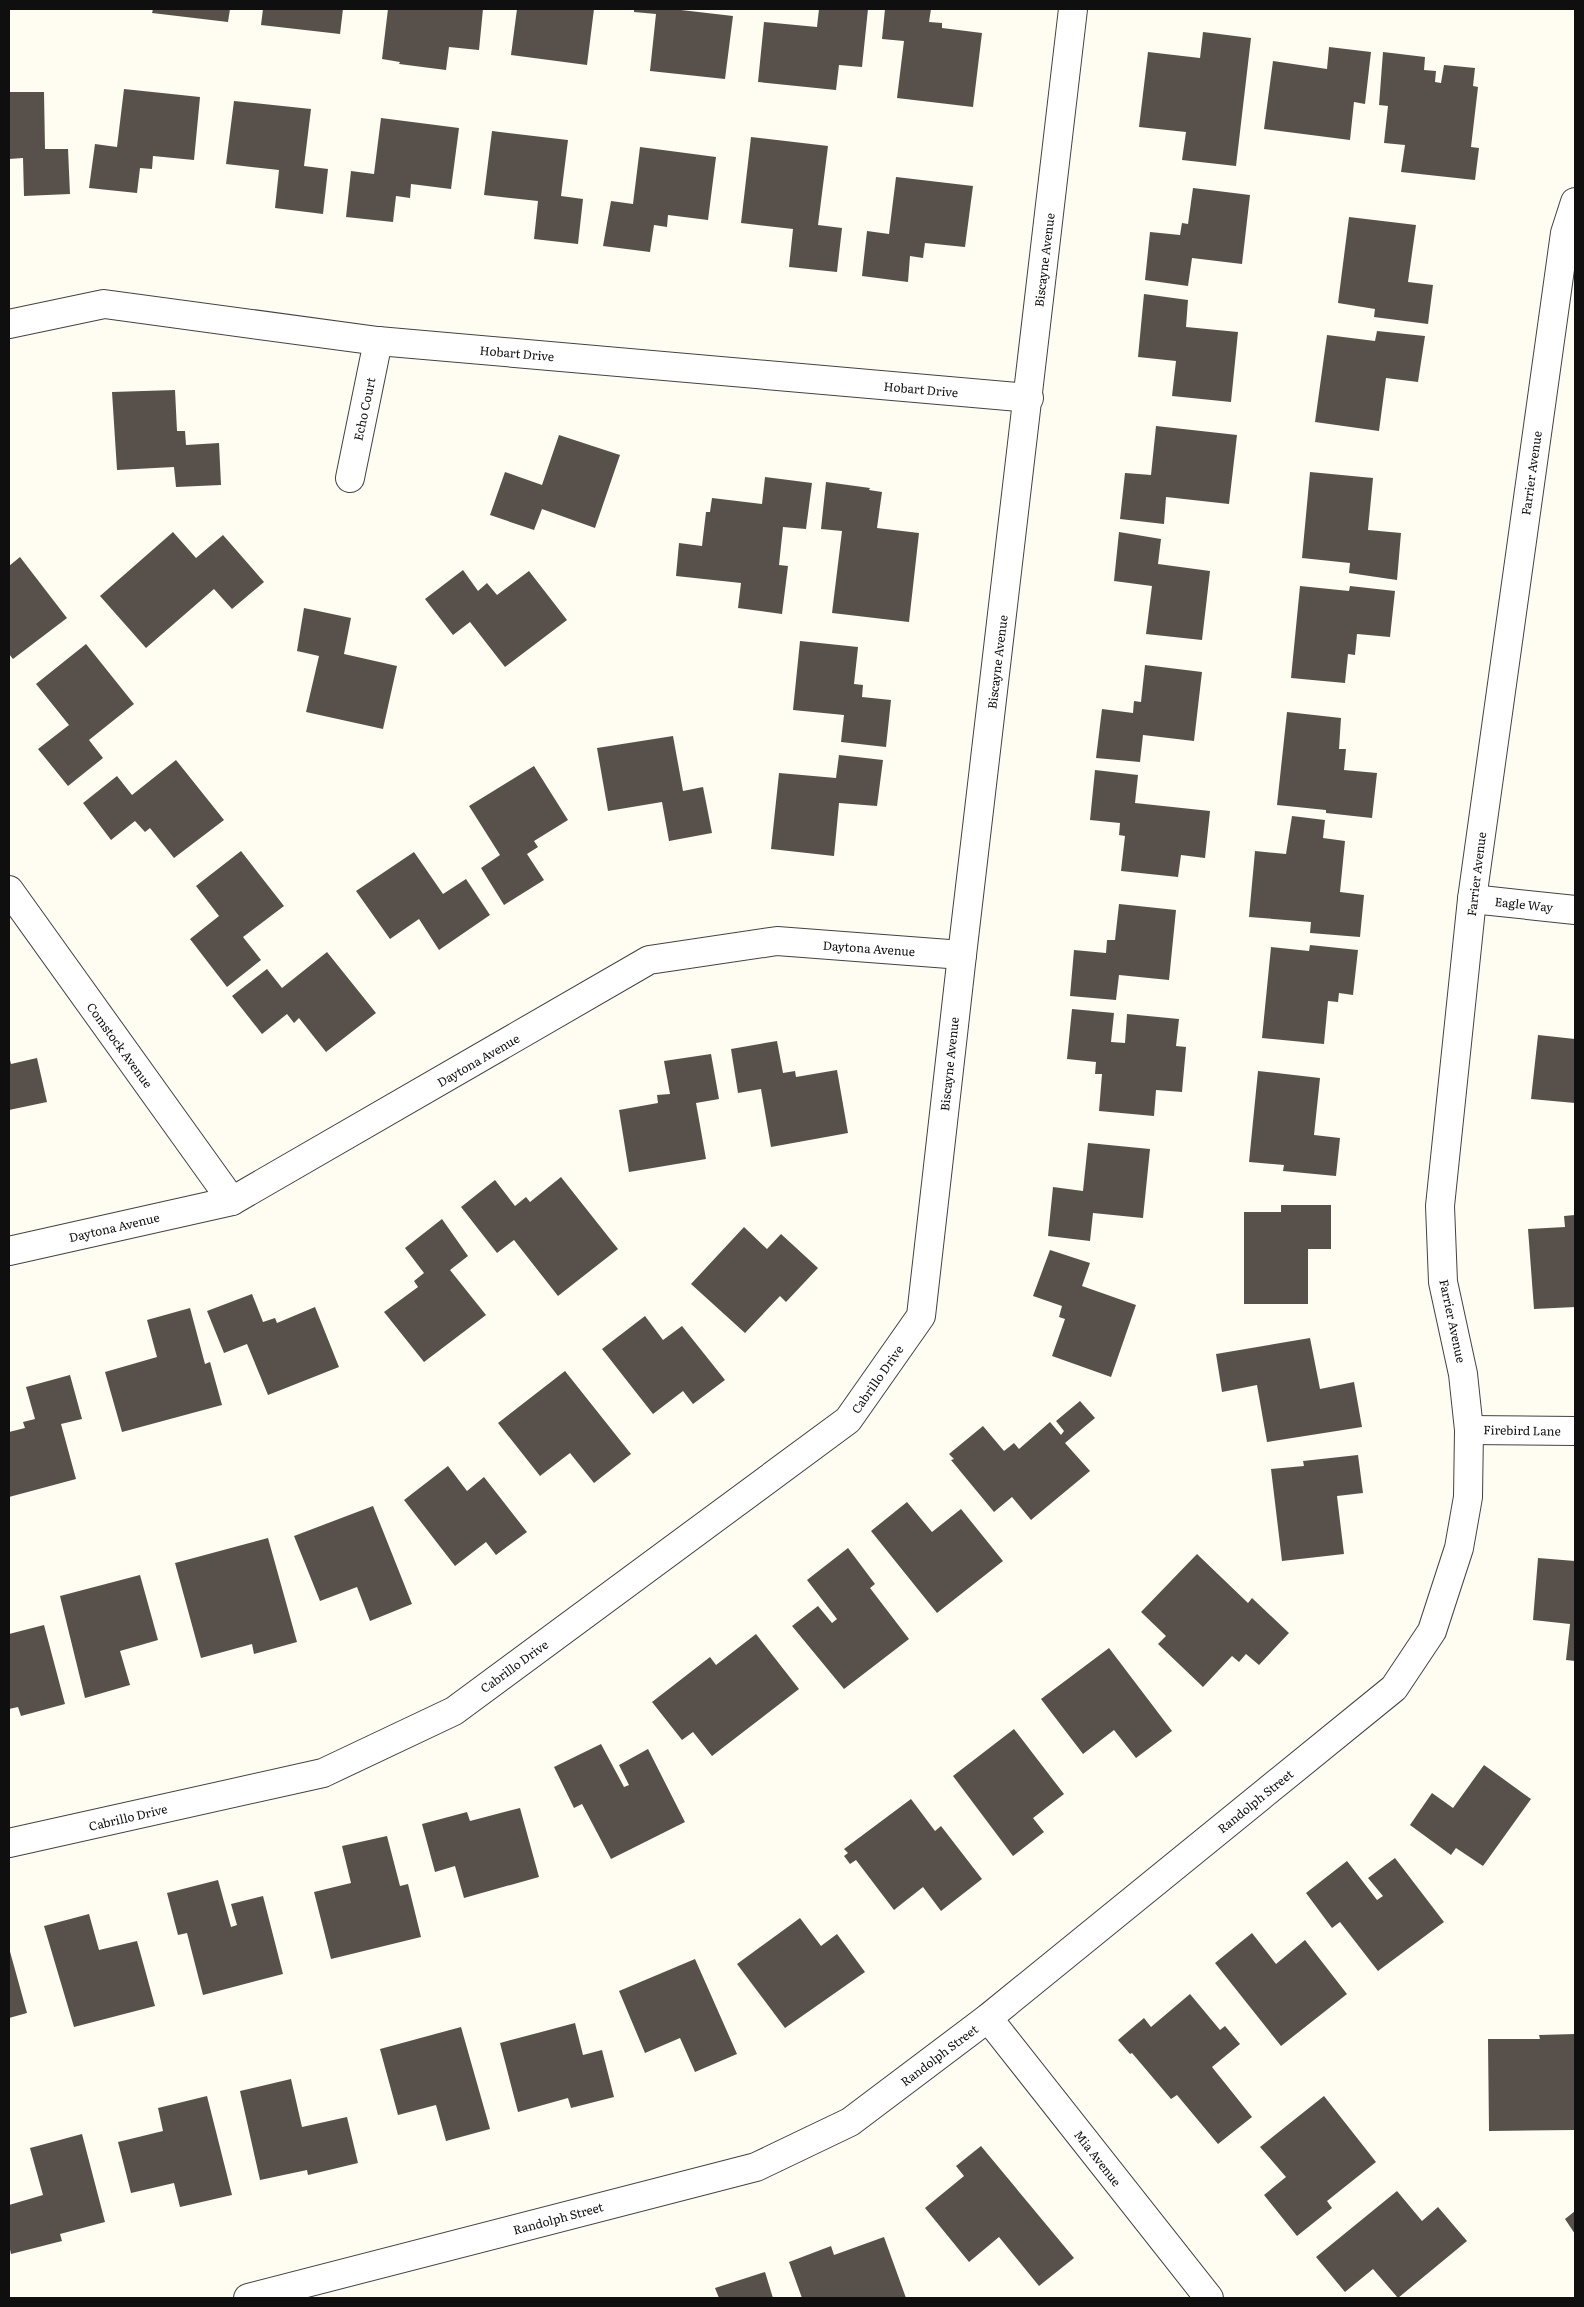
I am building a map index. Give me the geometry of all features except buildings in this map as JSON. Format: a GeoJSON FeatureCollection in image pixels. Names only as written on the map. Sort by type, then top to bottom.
{"type":"FeatureCollection","features":[{"type":"Feature","properties":{"kind":"street","name":"Biscayne Avenue"},"geometry":{"type":"LineString","coordinates":[[921,1316],[1073,9]]}},
{"type":"Feature","properties":{"kind":"street","name":"Farrier Avenue"},"geometry":{"type":"LineString","coordinates":[[1459,1548],[1468,1497],[1469,1430],[1463,1374],[1443,1282],[1440,1206],[1472,899],[1565,232],[1575,202]]}},
{"type":"Feature","properties":{"kind":"street","name":"Hobart Drive"},"geometry":{"type":"LineString","coordinates":[[9,324],[104,304],[378,341],[1028,398]]}},
{"type":"Feature","properties":{"kind":"street","name":"Echo Court"},"geometry":{"type":"LineString","coordinates":[[350,478],[378,341]]}},
{"type":"Feature","properties":{"kind":"street","name":"Comstock Avenue"},"geometry":{"type":"LineString","coordinates":[[9,890],[232,1201]]}},
{"type":"Feature","properties":{"kind":"street","name":"Eagle Way"},"geometry":{"type":"LineString","coordinates":[[1472,899],[1575,910]]}},
{"type":"Feature","properties":{"kind":"street","name":"Daytona Avenue"},"geometry":{"type":"LineString","coordinates":[[9,1251],[232,1201],[649,960],[777,941],[962,955]]}},
{"type":"Feature","properties":{"kind":"street","name":"Cabrillo Drive"},"geometry":{"type":"LineString","coordinates":[[9,1843],[324,1774],[454,1711],[848,1420],[921,1316]]}},
{"type":"Feature","properties":{"kind":"street","name":"Firebird Lane"},"geometry":{"type":"LineString","coordinates":[[1469,1430],[1575,1431]]}},
{"type":"Feature","properties":{"kind":"street","name":"Randolph Street"},"geometry":{"type":"LineString","coordinates":[[248,2298],[756,2167],[850,2122],[988,2018],[1394,1688],[1432,1632],[1459,1548]]}},
{"type":"Feature","properties":{"kind":"street","name":"Mia Avenue"},"geometry":{"type":"LineString","coordinates":[[988,2018],[1209,2298]]}}]}
